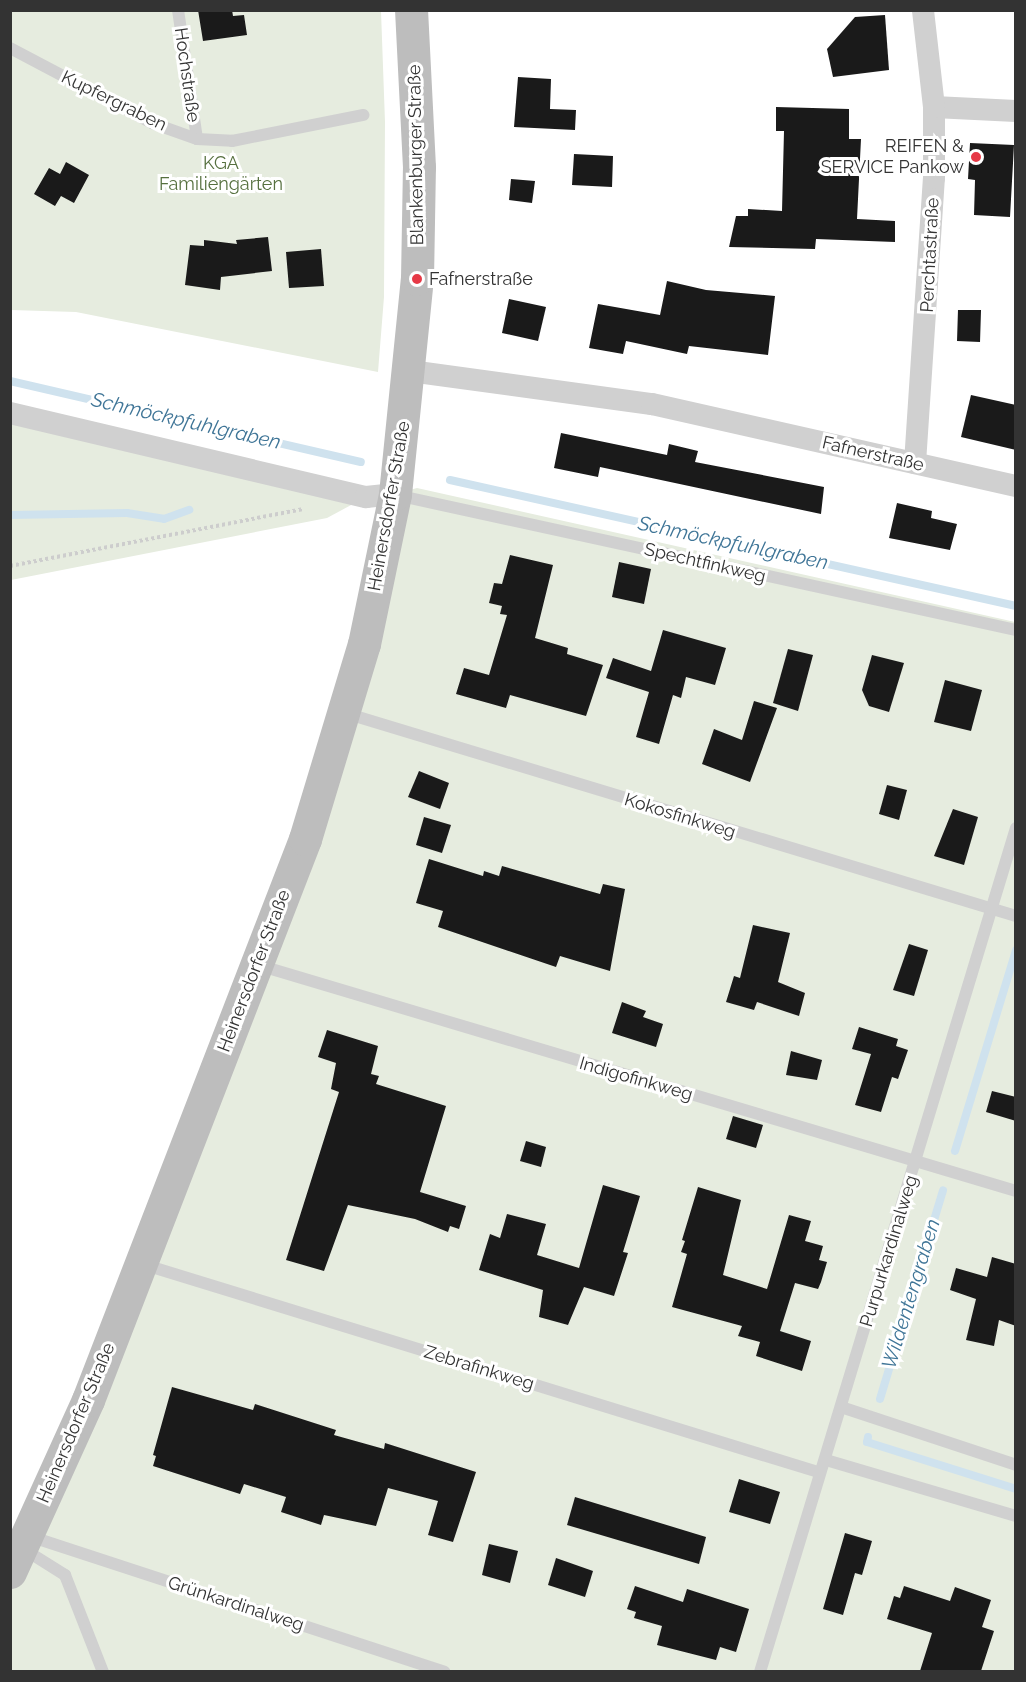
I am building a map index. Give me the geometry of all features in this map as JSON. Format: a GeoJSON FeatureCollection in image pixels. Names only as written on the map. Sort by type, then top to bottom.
{"type":"FeatureCollection","features":[{"type":"Feature","properties":{"kind":"main road","name":"Blankenburger Straße"},"geometry":{"type":"LineString","coordinates":[[410,371],[417,279],[420,167],[411,10]]}},
{"type":"Feature","properties":{"kind":"main road","name":"Heinersdorfer Straße"},"geometry":{"type":"LineString","coordinates":[[20,1552],[88,1400],[304,839],[345,712],[364,644],[395,494],[410,371]]}},
{"type":"Feature","properties":{"kind":"street","name":"Perchtastraße"},"geometry":{"type":"LineString","coordinates":[[915,463],[919,442],[933,190],[934,107],[923,10]]}},
{"type":"Feature","properties":{"kind":"street"},"geometry":{"type":"LineString","coordinates":[[934,107],[1016,111]]}},
{"type":"Feature","properties":{"kind":"street","name":"Fafnerstraße"},"geometry":{"type":"LineString","coordinates":[[410,371],[652,404],[1016,486]]}},
{"type":"Feature","properties":{"kind":"street"},"geometry":{"type":"LineString","coordinates":[[10,413],[366,497],[395,494]]}},
{"type":"Feature","properties":{"kind":"lane","name":"Hochstraße"},"geometry":{"type":"LineString","coordinates":[[178,10],[197,139]]}},
{"type":"Feature","properties":{"kind":"lane","name":"Kupfergraben"},"geometry":{"type":"LineString","coordinates":[[10,48],[152,123],[197,139],[232,141],[363,115]]}},
{"type":"Feature","properties":{"kind":"lane","name":"Spechtfinkweg"},"geometry":{"type":"LineString","coordinates":[[395,494],[1016,630]]}},
{"type":"Feature","properties":{"kind":"lane","name":"Kokosfinkweg"},"geometry":{"type":"LineString","coordinates":[[345,712],[1016,916]]}},
{"type":"Feature","properties":{"kind":"lane","name":"Purpurkardinalweg"},"geometry":{"type":"LineString","coordinates":[[760,1671],[818,1472],[826,1460],[989,908],[1016,828]]}},
{"type":"Feature","properties":{"kind":"lane","name":"Indigofinkweg"},"geometry":{"type":"LineString","coordinates":[[256,964],[1016,1191]]}},
{"type":"Feature","properties":{"kind":"lane","name":"Zebrafinkweg"},"geometry":{"type":"LineString","coordinates":[[141,1264],[818,1472]]}},
{"type":"Feature","properties":{"kind":"lane"},"geometry":{"type":"LineString","coordinates":[[841,1407],[1016,1465]]}},
{"type":"Feature","properties":{"kind":"lane"},"geometry":{"type":"LineString","coordinates":[[826,1460],[1016,1516]]}},
{"type":"Feature","properties":{"kind":"lane"},"geometry":{"type":"LineString","coordinates":[[20,1552],[64,1575],[103,1671]]}},
{"type":"Feature","properties":{"kind":"lane","name":"Grünkardinalweg"},"geometry":{"type":"LineString","coordinates":[[20,1552],[444,1671]]}},
{"type":"Feature","properties":{"kind":"path"},"geometry":{"type":"LineString","coordinates":[[10,566],[309,508]]}},
{"type":"Feature","properties":{"kind":"green space","name":"KGA Familiengärten"},"geometry":{"type":"Polygon","coordinates":[[[11,11],[381,11],[385,122],[384,297],[378,372],[76,312],[11,310],[11,11]]]}},
{"type":"Feature","properties":{"kind":"green space"},"geometry":{"type":"Polygon","coordinates":[[[11,422],[353,504],[327,518],[11,580],[11,422]]]}},
{"type":"Feature","properties":{"kind":"green space"},"geometry":{"type":"Polygon","coordinates":[[[417,488],[1015,622],[1015,1671],[11,1671],[10,1528],[27,1536],[305,839],[395,494],[417,488]]]}},
{"type":"Feature","properties":{"kind":"building"},"geometry":{"type":"Polygon","coordinates":[[[198,10],[232,10],[233,16],[244,15],[247,35],[203,41],[198,10]]]}},
{"type":"Feature","properties":{"kind":"building"},"geometry":{"type":"Polygon","coordinates":[[[885,15],[889,70],[833,77],[827,49],[855,17],[885,15]]]}},
{"type":"Feature","properties":{"kind":"building"},"geometry":{"type":"Polygon","coordinates":[[[518,77],[551,79],[550,109],[576,110],[575,130],[514,127],[518,77]]]}},
{"type":"Feature","properties":{"kind":"building"},"geometry":{"type":"Polygon","coordinates":[[[776,107],[849,109],[849,139],[861,139],[857,219],[895,221],[895,242],[816,239],[815,249],[729,247],[736,216],[748,216],[748,209],[782,211],[784,131],[776,131],[776,107]]]}},
{"type":"Feature","properties":{"kind":"building"},"geometry":{"type":"Polygon","coordinates":[[[970,143],[1014,145],[1010,217],[974,215],[975,180],[968,179],[970,143]]]}},
{"type":"Feature","properties":{"kind":"building"},"geometry":{"type":"Polygon","coordinates":[[[574,154],[613,156],[612,187],[572,185],[574,154]]]}},
{"type":"Feature","properties":{"kind":"building"},"geometry":{"type":"Polygon","coordinates":[[[66,162],[89,175],[74,203],[61,196],[55,206],[34,194],[49,168],[60,174],[66,162]]]}},
{"type":"Feature","properties":{"kind":"building"},"geometry":{"type":"Polygon","coordinates":[[[511,179],[535,181],[532,203],[509,200],[511,179]]]}},
{"type":"Feature","properties":{"kind":"building"},"geometry":{"type":"Polygon","coordinates":[[[268,237],[272,271],[221,277],[220,290],[185,285],[190,245],[204,246],[204,240],[237,244],[236,240],[268,237]]]}},
{"type":"Feature","properties":{"kind":"building"},"geometry":{"type":"Polygon","coordinates":[[[321,249],[324,286],[289,288],[286,252],[321,249]]]}},
{"type":"Feature","properties":{"kind":"building"},"geometry":{"type":"Polygon","coordinates":[[[667,281],[706,290],[775,296],[768,355],[689,346],[687,354],[626,341],[623,354],[589,348],[598,304],[660,315],[667,281]]]}},
{"type":"Feature","properties":{"kind":"building"},"geometry":{"type":"Polygon","coordinates":[[[509,299],[546,307],[538,341],[502,333],[509,299]]]}},
{"type":"Feature","properties":{"kind":"building"},"geometry":{"type":"Polygon","coordinates":[[[958,310],[981,310],[980,342],[957,341],[958,310]]]}},
{"type":"Feature","properties":{"kind":"building"},"geometry":{"type":"Polygon","coordinates":[[[971,395],[1016,405],[1016,450],[961,437],[971,395]]]}},
{"type":"Feature","properties":{"kind":"building"},"geometry":{"type":"Polygon","coordinates":[[[561,433],[667,455],[669,444],[698,451],[695,462],[824,487],[821,514],[600,467],[598,477],[554,468],[561,433]]]}},
{"type":"Feature","properties":{"kind":"building"},"geometry":{"type":"Polygon","coordinates":[[[897,503],[932,511],[931,518],[957,524],[950,550],[889,538],[897,503]]]}},
{"type":"Feature","properties":{"kind":"building"},"geometry":{"type":"Polygon","coordinates":[[[510,555],[553,565],[535,638],[568,648],[567,654],[603,665],[586,716],[510,695],[506,708],[456,694],[464,668],[489,675],[507,615],[500,614],[502,606],[489,603],[494,583],[502,584],[510,555]]]}},
{"type":"Feature","properties":{"kind":"building"},"geometry":{"type":"Polygon","coordinates":[[[619,562],[651,569],[644,604],[612,597],[619,562]]]}},
{"type":"Feature","properties":{"kind":"building"},"geometry":{"type":"Polygon","coordinates":[[[663,630],[726,648],[715,685],[686,677],[681,698],[673,695],[659,744],[636,737],[649,692],[606,678],[613,658],[651,671],[663,630]]]}},
{"type":"Feature","properties":{"kind":"building"},"geometry":{"type":"Polygon","coordinates":[[[788,649],[813,655],[798,711],[773,703],[788,649]]]}},
{"type":"Feature","properties":{"kind":"building"},"geometry":{"type":"Polygon","coordinates":[[[872,655],[904,663],[889,712],[869,706],[862,690],[872,655]]]}},
{"type":"Feature","properties":{"kind":"building"},"geometry":{"type":"Polygon","coordinates":[[[945,680],[982,690],[971,731],[934,722],[945,680]]]}},
{"type":"Feature","properties":{"kind":"building"},"geometry":{"type":"Polygon","coordinates":[[[754,701],[777,708],[750,782],[702,764],[714,729],[742,740],[754,701]]]}},
{"type":"Feature","properties":{"kind":"building"},"geometry":{"type":"Polygon","coordinates":[[[419,771],[449,783],[440,809],[408,797],[419,771]]]}},
{"type":"Feature","properties":{"kind":"building"},"geometry":{"type":"Polygon","coordinates":[[[887,785],[907,790],[899,820],[879,814],[887,785]]]}},
{"type":"Feature","properties":{"kind":"building"},"geometry":{"type":"Polygon","coordinates":[[[953,809],[978,817],[964,865],[934,856],[953,809]]]}},
{"type":"Feature","properties":{"kind":"building"},"geometry":{"type":"Polygon","coordinates":[[[424,817],[451,825],[442,853],[416,845],[424,817]]]}},
{"type":"Feature","properties":{"kind":"building"},"geometry":{"type":"Polygon","coordinates":[[[429,859],[483,876],[484,871],[499,876],[502,866],[600,894],[603,884],[625,889],[610,971],[560,956],[556,967],[438,927],[443,911],[416,903],[429,859]]]}},
{"type":"Feature","properties":{"kind":"building"},"geometry":{"type":"Polygon","coordinates":[[[753,925],[790,933],[778,982],[805,993],[799,1016],[757,1002],[754,1010],[726,1002],[734,976],[740,978],[753,925]]]}},
{"type":"Feature","properties":{"kind":"building"},"geometry":{"type":"Polygon","coordinates":[[[909,944],[928,950],[914,996],[893,990],[909,944]]]}},
{"type":"Feature","properties":{"kind":"building"},"geometry":{"type":"Polygon","coordinates":[[[622,1002],[646,1011],[643,1017],[663,1024],[656,1047],[612,1033],[622,1002]]]}},
{"type":"Feature","properties":{"kind":"building"},"geometry":{"type":"Polygon","coordinates":[[[859,1027],[898,1039],[896,1046],[908,1050],[898,1079],[892,1077],[881,1112],[855,1105],[871,1054],[852,1049],[859,1027]]]}},
{"type":"Feature","properties":{"kind":"building"},"geometry":{"type":"Polygon","coordinates":[[[327,1030],[378,1046],[371,1074],[379,1076],[376,1084],[446,1106],[420,1192],[466,1206],[459,1229],[450,1226],[448,1232],[415,1219],[348,1205],[324,1271],[286,1260],[339,1092],[331,1089],[336,1063],[318,1057],[327,1030]]]}},
{"type":"Feature","properties":{"kind":"building"},"geometry":{"type":"Polygon","coordinates":[[[791,1051],[822,1060],[817,1080],[786,1075],[791,1051]]]}},
{"type":"Feature","properties":{"kind":"building"},"geometry":{"type":"Polygon","coordinates":[[[992,1091],[1016,1097],[1016,1121],[986,1112],[992,1091]]]}},
{"type":"Feature","properties":{"kind":"building"},"geometry":{"type":"Polygon","coordinates":[[[733,1116],[763,1125],[756,1148],[726,1139],[733,1116]]]}},
{"type":"Feature","properties":{"kind":"building"},"geometry":{"type":"Polygon","coordinates":[[[526,1141],[546,1147],[541,1167],[520,1161],[526,1141]]]}},
{"type":"Feature","properties":{"kind":"building"},"geometry":{"type":"Polygon","coordinates":[[[603,1185],[640,1196],[623,1252],[628,1253],[614,1296],[584,1287],[568,1325],[539,1317],[543,1290],[479,1270],[490,1234],[500,1238],[507,1214],[546,1224],[537,1255],[579,1268],[603,1185]]]}},
{"type":"Feature","properties":{"kind":"building"},"geometry":{"type":"Polygon","coordinates":[[[698,1187],[741,1200],[723,1275],[767,1289],[789,1215],[811,1221],[805,1241],[823,1246],[819,1260],[827,1262],[818,1289],[795,1283],[780,1331],[811,1341],[802,1371],[756,1356],[760,1342],[738,1336],[742,1326],[672,1307],[687,1254],[681,1252],[685,1241],[682,1240],[698,1187]]]}},
{"type":"Feature","properties":{"kind":"building"},"geometry":{"type":"Polygon","coordinates":[[[992,1257],[1016,1264],[1016,1326],[999,1320],[994,1346],[966,1340],[976,1299],[950,1290],[956,1268],[987,1277],[992,1257]]]}},
{"type":"Feature","properties":{"kind":"building"},"geometry":{"type":"Polygon","coordinates":[[[172,1387],[253,1410],[255,1404],[336,1430],[334,1435],[384,1449],[385,1443],[476,1472],[453,1542],[428,1535],[438,1501],[388,1488],[376,1526],[324,1515],[321,1525],[281,1512],[286,1497],[244,1484],[240,1494],[153,1466],[156,1456],[153,1455],[172,1387]]]}},
{"type":"Feature","properties":{"kind":"building"},"geometry":{"type":"Polygon","coordinates":[[[739,1479],[780,1492],[770,1524],[729,1512],[739,1479]]]}},
{"type":"Feature","properties":{"kind":"building"},"geometry":{"type":"Polygon","coordinates":[[[575,1497],[706,1537],[699,1564],[567,1525],[575,1497]]]}},
{"type":"Feature","properties":{"kind":"building"},"geometry":{"type":"Polygon","coordinates":[[[845,1533],[872,1541],[862,1575],[855,1573],[843,1615],[823,1609],[845,1533]]]}},
{"type":"Feature","properties":{"kind":"building"},"geometry":{"type":"Polygon","coordinates":[[[489,1544],[518,1551],[510,1583],[482,1575],[489,1544]]]}},
{"type":"Feature","properties":{"kind":"building"},"geometry":{"type":"Polygon","coordinates":[[[556,1558],[593,1571],[585,1597],[548,1585],[556,1558]]]}},
{"type":"Feature","properties":{"kind":"building"},"geometry":{"type":"Polygon","coordinates":[[[635,1586],[683,1602],[687,1589],[749,1609],[736,1652],[720,1647],[716,1660],[657,1645],[662,1626],[634,1618],[636,1612],[627,1609],[635,1586]]]}},
{"type":"Feature","properties":{"kind":"building"},"geometry":{"type":"Polygon","coordinates":[[[904,1586],[950,1601],[955,1587],[991,1600],[982,1627],[994,1631],[981,1671],[920,1671],[932,1633],[887,1619],[894,1596],[900,1598],[904,1586]]]}},
{"type":"Feature","properties":{"kind":"waterway","name":"Schmöckpfuhlgraben"},"geometry":{"type":"LineString","coordinates":[[10,381],[361,462]]}},
{"type":"Feature","properties":{"kind":"waterway","name":"Schmöckpfuhlgraben"},"geometry":{"type":"LineString","coordinates":[[450,480],[1016,606]]}},
{"type":"Feature","properties":{"kind":"waterway"},"geometry":{"type":"LineString","coordinates":[[10,515],[127,513],[164,519],[189,510]]}},
{"type":"Feature","properties":{"kind":"waterway","name":"Wildentengraben"},"geometry":{"type":"LineString","coordinates":[[955,1151],[1016,950]]}},
{"type":"Feature","properties":{"kind":"waterway","name":"Wildentengraben"},"geometry":{"type":"LineString","coordinates":[[880,1399],[943,1190]]}},
{"type":"Feature","properties":{"kind":"waterway","name":"Wildentengraben"},"geometry":{"type":"LineString","coordinates":[[868,1437],[867,1442],[1016,1489]]}},
{"type":"Feature","properties":{"kind":"place","name":"REIFEN & SERVICE Pankow"},"geometry":{"type":"Point","coordinates":[976,157]}},
{"type":"Feature","properties":{"kind":"place","name":"Fafnerstraße"},"geometry":{"type":"Point","coordinates":[417,279]}}]}
